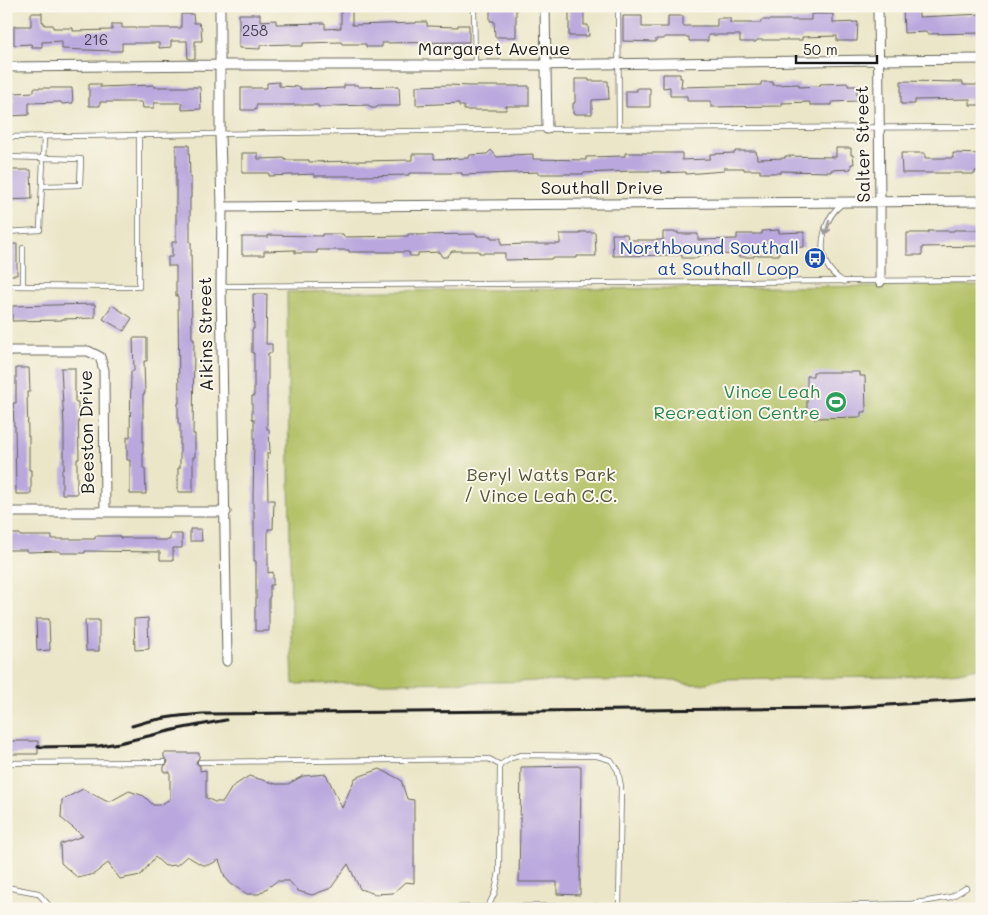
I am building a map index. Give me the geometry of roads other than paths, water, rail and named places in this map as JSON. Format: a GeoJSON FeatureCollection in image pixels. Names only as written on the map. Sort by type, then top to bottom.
{"type":"FeatureCollection","features":[{"type":"Feature","properties":{"kind":"street","name":"Aikins Street"},"geometry":{"type":"LineString","coordinates":[[220,6],[227,661]]}},
{"type":"Feature","properties":{"kind":"street"},"geometry":{"type":"LineString","coordinates":[[545,6],[546,129]]}},
{"type":"Feature","properties":{"kind":"street","name":"Salter Street"},"geometry":{"type":"LineString","coordinates":[[878,6],[880,282]]}},
{"type":"Feature","properties":{"kind":"street","name":"Margaret Avenue"},"geometry":{"type":"LineString","coordinates":[[6,67],[546,65],[982,59]]}},
{"type":"Feature","properties":{"kind":"street","name":"Southall Drive"},"geometry":{"type":"LineString","coordinates":[[222,207],[982,201]]}},
{"type":"Feature","properties":{"kind":"street","name":"Beeston Drive"},"geometry":{"type":"LineString","coordinates":[[6,351],[88,351],[100,357],[104,370],[105,512]]}},
{"type":"Feature","properties":{"kind":"street"},"geometry":{"type":"LineString","coordinates":[[6,512],[226,512]]}},
{"type":"Feature","properties":{"kind":"lane"},"geometry":{"type":"LineString","coordinates":[[474,6],[475,65]]}},
{"type":"Feature","properties":{"kind":"lane"},"geometry":{"type":"LineString","coordinates":[[618,6],[619,129]]}},
{"type":"Feature","properties":{"kind":"lane"},"geometry":{"type":"LineString","coordinates":[[6,137],[546,129],[982,127]]}},
{"type":"Feature","properties":{"kind":"lane"},"geometry":{"type":"LineString","coordinates":[[6,286],[139,287],[139,135]]}},
{"type":"Feature","properties":{"kind":"lane"},"geometry":{"type":"LineString","coordinates":[[6,232],[40,230],[44,137]]}},
{"type":"Feature","properties":{"kind":"lane"},"geometry":{"type":"LineString","coordinates":[[6,157],[81,159],[80,185],[42,186]]}},
{"type":"Feature","properties":{"kind":"lane"},"geometry":{"type":"LineString","coordinates":[[843,203],[836,208],[827,224],[823,244],[827,266],[833,275],[844,282]]}},
{"type":"Feature","properties":{"kind":"lane"},"geometry":{"type":"LineString","coordinates":[[23,248],[24,286]]}},
{"type":"Feature","properties":{"kind":"lane"},"geometry":{"type":"LineString","coordinates":[[222,286],[982,280]]}},
{"type":"Feature","properties":{"kind":"lane"},"geometry":{"type":"LineString","coordinates":[[500,765],[511,758],[522,755],[597,756],[611,760],[618,771],[621,786],[622,908]]}},
{"type":"Feature","properties":{"kind":"lane"},"geometry":{"type":"LineString","coordinates":[[200,762],[490,759],[500,765]]}},
{"type":"Feature","properties":{"kind":"lane"},"geometry":{"type":"LineString","coordinates":[[6,763],[164,762]]}},
{"type":"Feature","properties":{"kind":"lane"},"geometry":{"type":"LineString","coordinates":[[488,907],[495,892],[499,872],[500,765]]}},
{"type":"Feature","properties":{"kind":"lane"},"geometry":{"type":"LineString","coordinates":[[6,887],[38,893],[52,909]]}},
{"type":"Feature","properties":{"kind":"lane"},"geometry":{"type":"LineString","coordinates":[[701,909],[911,904],[950,897],[966,888]]}},
{"type":"Feature","properties":{"kind":"lane"},"geometry":{"type":"LineString","coordinates":[[386,909],[600,906],[633,909]]}},
{"type":"Feature","properties":{"kind":"railway"},"geometry":{"type":"LineString","coordinates":[[132,726],[167,718],[202,714],[841,708],[982,699]]}},
{"type":"Feature","properties":{"kind":"railway"},"geometry":{"type":"LineString","coordinates":[[38,747],[99,746],[226,720]]}},
{"type":"Feature","properties":{"kind":"place","name":"Northbound Southall at Southall Loop"},"geometry":{"type":"Point","coordinates":[815,258]}},
{"type":"Feature","properties":{"kind":"place","name":"Vince Leah Recreation Centre"},"geometry":{"type":"Point","coordinates":[836,402]}},
{"type":"Feature","properties":{"kind":"park label","name":"Beryl Watts Park / Vince Leah C.C."},"geometry":{"type":"Point","coordinates":[541,485]}}]}
